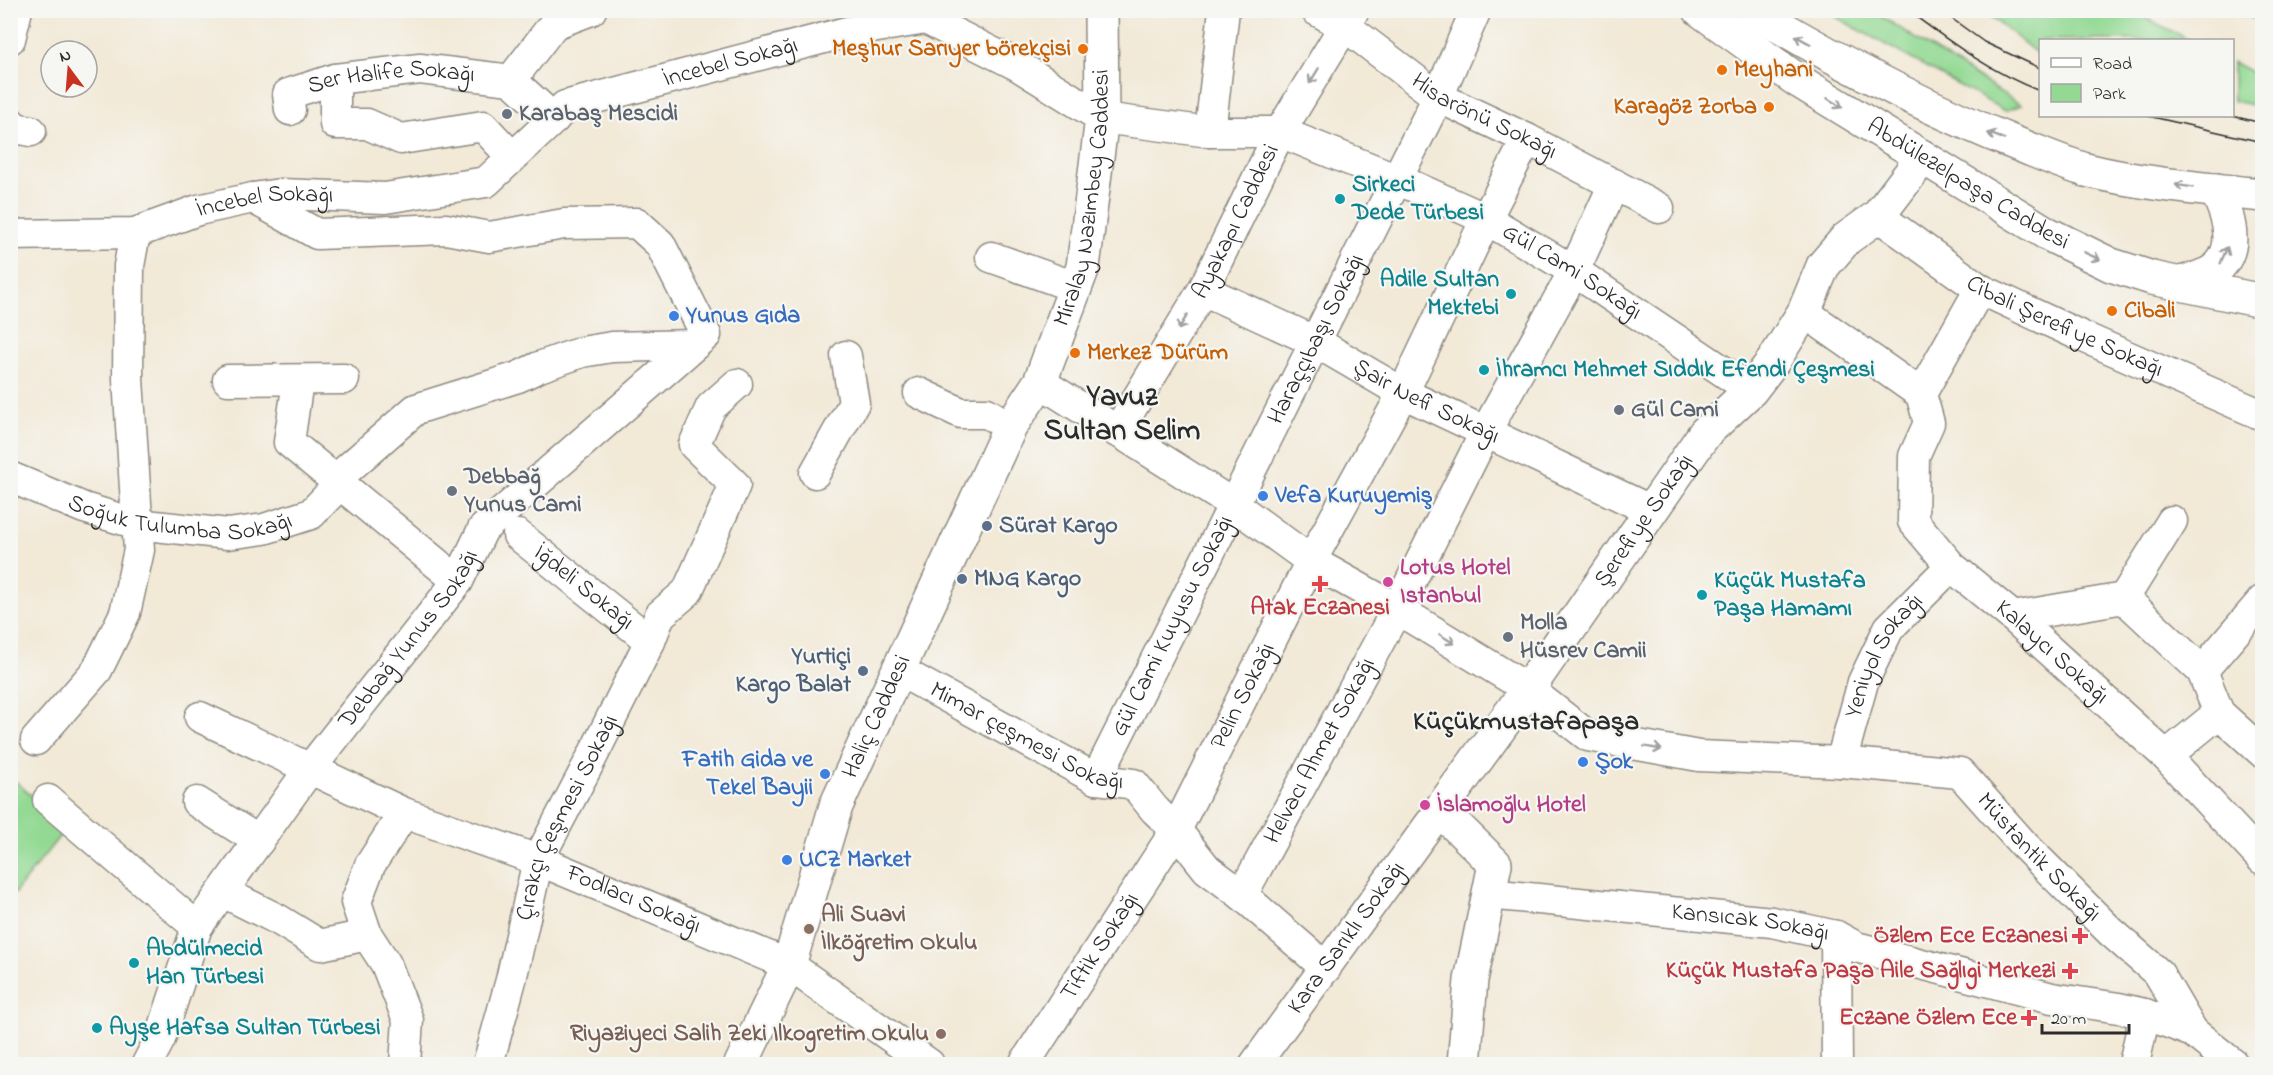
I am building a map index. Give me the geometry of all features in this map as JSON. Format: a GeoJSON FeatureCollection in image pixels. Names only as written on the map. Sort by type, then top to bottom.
{"type":"FeatureCollection","features":[{"type":"Feature","properties":{"kind":"main road","name":"Miralay Nazımbey Caddesi"},"geometry":{"type":"LineString","coordinates":[[1040,382],[1083,267],[1102,118],[1101,10]]}},
{"type":"Feature","properties":{"kind":"main road","name":"Abdülezelpaşa Caddesi"},"geometry":{"type":"LineString","coordinates":[[1700,10],[1797,80],[2048,234],[2111,265],[2177,284],[2262,301]]}},
{"type":"Feature","properties":{"kind":"main road","name":"Abdülezelpaşa Caddesi"},"geometry":{"type":"LineString","coordinates":[[1752,10],[1801,39],[1927,104],[1982,130],[2045,155],[2084,169],[2120,177],[2262,195]]}},
{"type":"Feature","properties":{"kind":"main road","name":"Şerefiye Sokağı"},"geometry":{"type":"LineString","coordinates":[[1440,810],[1528,689],[1705,433],[1751,390],[1774,360],[1804,312],[1823,266],[1846,239],[1878,216],[1923,157]]}},
{"type":"Feature","properties":{"kind":"main road"},"geometry":{"type":"LineString","coordinates":[[2177,284],[2202,276],[2219,266],[2227,252],[2230,234],[2228,222],[2216,190]]}},
{"type":"Feature","properties":{"kind":"main road","name":"Haliç Caddesi"},"geometry":{"type":"LineString","coordinates":[[741,1065],[789,965],[836,806],[1010,427],[1040,382]]}},
{"type":"Feature","properties":{"kind":"main road"},"geometry":{"type":"LineString","coordinates":[[1440,810],[1495,864],[1471,980],[1464,1065]]}},
{"type":"Feature","properties":{"kind":"street"},"geometry":{"type":"LineString","coordinates":[[10,39],[17,10]]}},
{"type":"Feature","properties":{"kind":"street"},"geometry":{"type":"LineString","coordinates":[[554,119],[511,80],[554,24],[591,10]]}},
{"type":"Feature","properties":{"kind":"street"},"geometry":{"type":"LineString","coordinates":[[1210,132],[1224,10]]}},
{"type":"Feature","properties":{"kind":"street","name":"Hisarönü Sokağı"},"geometry":{"type":"LineString","coordinates":[[1316,10],[1349,19],[1438,97],[1527,139],[1659,208]]}},
{"type":"Feature","properties":{"kind":"street","name":"Haraççıbaşı Sokağı"},"geometry":{"type":"LineString","coordinates":[[1234,506],[1314,341],[1438,97],[1476,10]]}},
{"type":"Feature","properties":{"kind":"street","name":"Ayakapı Caddesi"},"geometry":{"type":"LineString","coordinates":[[1117,432],[1203,290],[1280,132],[1349,19]]}},
{"type":"Feature","properties":{"kind":"street","name":"İncebel Sokağı"},"geometry":{"type":"LineString","coordinates":[[10,235],[135,233],[198,210],[280,194],[384,198],[486,182],[565,106],[847,32],[926,20],[1017,65],[1102,118]]}},
{"type":"Feature","properties":{"kind":"street","name":"Ser Halife Sokağı"},"geometry":{"type":"LineString","coordinates":[[290,110],[288,94],[335,79],[420,69],[511,80]]}},
{"type":"Feature","properties":{"kind":"street"},"geometry":{"type":"LineString","coordinates":[[335,79],[335,124],[367,124],[400,139],[483,126],[512,157]]}},
{"type":"Feature","properties":{"kind":"street"},"geometry":{"type":"LineString","coordinates":[[1102,118],[1210,132],[1280,132]]}},
{"type":"Feature","properties":{"kind":"street","name":"Gül Cami Sokağı"},"geometry":{"type":"LineString","coordinates":[[1280,132],[1397,179],[1486,219],[1574,271],[1751,390]]}},
{"type":"Feature","properties":{"kind":"street","name":"Pelin Sokağı"},"geometry":{"type":"LineString","coordinates":[[1176,830],[1311,561],[1403,393],[1527,139]]}},
{"type":"Feature","properties":{"kind":"street","name":"Helvacı Ahmet Sokağı"},"geometry":{"type":"LineString","coordinates":[[1242,895],[1397,609],[1486,431],[1574,271],[1614,184]]}},
{"type":"Feature","properties":{"kind":"street"},"geometry":{"type":"LineString","coordinates":[[253,198],[317,234],[446,229],[489,237],[564,224],[637,223],[660,244],[700,340]]}},
{"type":"Feature","properties":{"kind":"street","name":"Cibali Şerefiye Sokağı"},"geometry":{"type":"LineString","coordinates":[[1878,216],[1980,289],[2262,415]]}},
{"type":"Feature","properties":{"kind":"street"},"geometry":{"type":"LineString","coordinates":[[36,740],[97,669],[121,611],[139,550],[128,379],[129,266],[135,233]]}},
{"type":"Feature","properties":{"kind":"street"},"geometry":{"type":"LineString","coordinates":[[991,257],[1075,287]]}},
{"type":"Feature","properties":{"kind":"street"},"geometry":{"type":"LineString","coordinates":[[1804,312],[1921,394],[1980,289]]}},
{"type":"Feature","properties":{"kind":"street","name":"Şair Nefi Sokağı"},"geometry":{"type":"LineString","coordinates":[[1203,290],[1314,341],[1403,393],[1652,511]]}},
{"type":"Feature","properties":{"kind":"street","name":"Soğuk Tulumba Sokağı"},"geometry":{"type":"LineString","coordinates":[[10,477],[84,508],[136,524],[228,534],[264,529],[311,514],[416,409],[518,377],[582,352],[612,347],[700,340]]}},
{"type":"Feature","properties":{"kind":"street","name":"Debbağ Yunus Sokağı"},"geometry":{"type":"LineString","coordinates":[[147,1065],[160,1039],[197,927],[309,770],[458,581],[483,529],[700,340]]}},
{"type":"Feature","properties":{"kind":"street"},"geometry":{"type":"LineString","coordinates":[[815,473],[854,403],[846,356]]}},
{"type":"Feature","properties":{"kind":"street"},"geometry":{"type":"LineString","coordinates":[[228,380],[344,379]]}},
{"type":"Feature","properties":{"kind":"street"},"geometry":{"type":"LineString","coordinates":[[298,381],[290,442],[458,581]]}},
{"type":"Feature","properties":{"kind":"street","name":"Müstantik Sokağı"},"geometry":{"type":"LineString","coordinates":[[1040,382],[1234,506],[1311,561],[1397,609],[1528,689],[1588,736],[1700,756],[1841,762],[1960,773],[2024,845],[2110,931],[2159,974],[2193,1032]]}},
{"type":"Feature","properties":{"kind":"street","name":"Çırakçı Çeşmesi Sokağı"},"geometry":{"type":"LineString","coordinates":[[488,1065],[511,980],[538,860],[650,641],[660,615],[687,592],[735,485],[694,445],[711,407],[737,384]]}},
{"type":"Feature","properties":{"kind":"street"},"geometry":{"type":"LineString","coordinates":[[919,393],[961,413],[987,413],[1010,427]]}},
{"type":"Feature","properties":{"kind":"street","name":"Kalaycı Sokağı"},"geometry":{"type":"LineString","coordinates":[[1921,394],[1929,423],[1914,456],[1913,521],[1951,566],[2013,617],[2166,756],[2262,859]]}},
{"type":"Feature","properties":{"kind":"street","name":"Gül Cami Kuyusu Sokağı"},"geometry":{"type":"LineString","coordinates":[[1096,779],[1234,506]]}},
{"type":"Feature","properties":{"kind":"street"},"geometry":{"type":"LineString","coordinates":[[2013,617],[2124,598],[2172,521]]}},
{"type":"Feature","properties":{"kind":"street","name":"İğdeli Sokağı"},"geometry":{"type":"LineString","coordinates":[[518,535],[650,641]]}},
{"type":"Feature","properties":{"kind":"street","name":"Yeniyol Sokağı"},"geometry":{"type":"LineString","coordinates":[[1841,762],[1863,682],[1889,628],[1951,566]]}},
{"type":"Feature","properties":{"kind":"street"},"geometry":{"type":"LineString","coordinates":[[2124,598],[2202,671],[2219,713],[2262,752]]}},
{"type":"Feature","properties":{"kind":"street"},"geometry":{"type":"LineString","coordinates":[[2202,671],[2262,601]]}},
{"type":"Feature","properties":{"kind":"street","name":"Mimar çeşmesi Sokağı"},"geometry":{"type":"LineString","coordinates":[[898,670],[1096,779],[1134,784],[1155,810],[1176,830]]}},
{"type":"Feature","properties":{"kind":"street"},"geometry":{"type":"LineString","coordinates":[[2166,756],[2219,713]]}},
{"type":"Feature","properties":{"kind":"street","name":"Fodlacı Sokağı"},"geometry":{"type":"LineString","coordinates":[[200,717],[404,813],[538,860],[789,965],[928,1065]]}},
{"type":"Feature","properties":{"kind":"street"},"geometry":{"type":"LineString","coordinates":[[48,800],[197,927]]}},
{"type":"Feature","properties":{"kind":"street"},"geometry":{"type":"LineString","coordinates":[[197,802],[259,841]]}},
{"type":"Feature","properties":{"kind":"street","name":"Kara Sarıklı Sokağı"},"geometry":{"type":"LineString","coordinates":[[1255,1065],[1440,810]]}},
{"type":"Feature","properties":{"kind":"street"},"geometry":{"type":"LineString","coordinates":[[404,813],[370,865],[356,902],[367,935],[386,964],[408,1020],[405,1065]]}},
{"type":"Feature","properties":{"kind":"street"},"geometry":{"type":"LineString","coordinates":[[1176,830],[1208,869],[1242,895],[1326,968]]}},
{"type":"Feature","properties":{"kind":"street","name":"Tiftik Sokağı"},"geometry":{"type":"LineString","coordinates":[[1024,1065],[1176,830]]}},
{"type":"Feature","properties":{"kind":"street"},"geometry":{"type":"LineString","coordinates":[[223,891],[320,945],[367,935]]}},
{"type":"Feature","properties":{"kind":"street","name":"Kansıcak Sokağı"},"geometry":{"type":"LineString","coordinates":[[1488,894],[1772,922],[1836,936],[1856,947],[2052,998],[2145,1014],[2193,1032]]}},
{"type":"Feature","properties":{"kind":"street"},"geometry":{"type":"LineString","coordinates":[[1836,936],[1837,1065]]}},
{"type":"Feature","properties":{"kind":"street"},"geometry":{"type":"LineString","coordinates":[[2134,1065],[2145,1014]]}},
{"type":"Feature","properties":{"kind":"street"},"geometry":{"type":"LineString","coordinates":[[2193,1032],[2233,1065]]}},
{"type":"Feature","properties":{"kind":"green space"},"geometry":{"type":"Polygon","coordinates":[[[1825,11],[1873,11],[2021,105],[2005,111],[1825,11]]]}},
{"type":"Feature","properties":{"kind":"green space"},"geometry":{"type":"Polygon","coordinates":[[[1984,11],[2132,11],[2188,39],[2039,39],[2039,55],[1984,11]]]}},
{"type":"Feature","properties":{"kind":"green space"},"geometry":{"type":"Polygon","coordinates":[[[2234,63],[2262,78],[2262,107],[2234,101],[2234,63]]]}},
{"type":"Feature","properties":{"kind":"green space"},"geometry":{"type":"Polygon","coordinates":[[[10,776],[66,828],[15,893],[10,890],[10,776]]]}},
{"type":"Feature","properties":{"kind":"water"},"geometry":{"type":"Polygon","coordinates":[[[2227,11],[2262,11],[2262,23],[2250,17],[2227,11]]]}},
{"type":"Feature","properties":{"kind":"tram line"},"geometry":{"type":"LineString","coordinates":[[1907,10],[1987,66],[2039,91]]}},
{"type":"Feature","properties":{"kind":"tram line"},"geometry":{"type":"LineString","coordinates":[[1940,10],[1984,42],[2039,68]]}},
{"type":"Feature","properties":{"kind":"tram line"},"geometry":{"type":"LineString","coordinates":[[2234,116],[2262,123]]}},
{"type":"Feature","properties":{"kind":"tram line"},"geometry":{"type":"LineString","coordinates":[[2152,117],[2262,142]]}},
{"type":"Feature","properties":{"kind":"place","name":"Meşhur Sarıyer börekçisi"},"geometry":{"type":"Point","coordinates":[1083,49]}},
{"type":"Feature","properties":{"kind":"place","name":"Meyhani"},"geometry":{"type":"Point","coordinates":[1722,70]}},
{"type":"Feature","properties":{"kind":"place","name":"Karagöz Zorba"},"geometry":{"type":"Point","coordinates":[1769,107]}},
{"type":"Feature","properties":{"kind":"place","name":"Karabaş Mescidi"},"geometry":{"type":"Point","coordinates":[507,114]}},
{"type":"Feature","properties":{"kind":"place","name":"Sirkeci Dede Türbesi"},"geometry":{"type":"Point","coordinates":[1340,199]}},
{"type":"Feature","properties":{"kind":"place","name":"Adile Sultan Mektebi"},"geometry":{"type":"Point","coordinates":[1511,294]}},
{"type":"Feature","properties":{"kind":"place","name":"Cibali"},"geometry":{"type":"Point","coordinates":[2112,311]}},
{"type":"Feature","properties":{"kind":"place","name":"Yunus Gıda"},"geometry":{"type":"Point","coordinates":[674,316]}},
{"type":"Feature","properties":{"kind":"place","name":"Merkez Dürüm"},"geometry":{"type":"Point","coordinates":[1075,353]}},
{"type":"Feature","properties":{"kind":"place","name":"İhramcı Mehmet Sıddık Efendi Çeşmesi"},"geometry":{"type":"Point","coordinates":[1484,370]}},
{"type":"Feature","properties":{"kind":"place","name":"Gül Cami"},"geometry":{"type":"Point","coordinates":[1619,410]}},
{"type":"Feature","properties":{"kind":"place","name":"Debbağ Yunus Cami"},"geometry":{"type":"Point","coordinates":[452,491]}},
{"type":"Feature","properties":{"kind":"place","name":"Vefa Kuruyemiş"},"geometry":{"type":"Point","coordinates":[1263,496]}},
{"type":"Feature","properties":{"kind":"place","name":"Sürat Kargo"},"geometry":{"type":"Point","coordinates":[987,526]}},
{"type":"Feature","properties":{"kind":"place","name":"MNG Kargo"},"geometry":{"type":"Point","coordinates":[962,579]}},
{"type":"Feature","properties":{"kind":"place","name":"Lotus Hotel Istanbul"},"geometry":{"type":"Point","coordinates":[1388,582]}},
{"type":"Feature","properties":{"kind":"place","name":"Atak Eczanesi"},"geometry":{"type":"Point","coordinates":[1320,584]}},
{"type":"Feature","properties":{"kind":"place","name":"Küçük Mustafa Paşa Hamamı"},"geometry":{"type":"Point","coordinates":[1702,595]}},
{"type":"Feature","properties":{"kind":"place","name":"Molla Hüsrev Camii"},"geometry":{"type":"Point","coordinates":[1508,637]}},
{"type":"Feature","properties":{"kind":"place","name":"Yurtiçi Kargo Balat"},"geometry":{"type":"Point","coordinates":[863,671]}},
{"type":"Feature","properties":{"kind":"place","name":"Şok"},"geometry":{"type":"Point","coordinates":[1583,762]}},
{"type":"Feature","properties":{"kind":"place","name":"Fatih Gida ve Tekel Bayii"},"geometry":{"type":"Point","coordinates":[825,774]}},
{"type":"Feature","properties":{"kind":"place","name":"İslamoğlu Hotel"},"geometry":{"type":"Point","coordinates":[1425,805]}},
{"type":"Feature","properties":{"kind":"place","name":"UCZ Market"},"geometry":{"type":"Point","coordinates":[787,860]}},
{"type":"Feature","properties":{"kind":"place","name":"Ali Suavi İlköğretim Okulu"},"geometry":{"type":"Point","coordinates":[809,929]}},
{"type":"Feature","properties":{"kind":"place","name":"Özlem Ece Eczanesi"},"geometry":{"type":"Point","coordinates":[2080,936]}},
{"type":"Feature","properties":{"kind":"place","name":"Abdülmecid Han Türbesi"},"geometry":{"type":"Point","coordinates":[134,963]}},
{"type":"Feature","properties":{"kind":"place","name":"Küçük Mustafa Paşa Aile Sağlıgi Merkezi"},"geometry":{"type":"Point","coordinates":[2070,971]}},
{"type":"Feature","properties":{"kind":"place","name":"Eczane Özlem Ece"},"geometry":{"type":"Point","coordinates":[2029,1018]}},
{"type":"Feature","properties":{"kind":"place","name":"Ayşe Hafsa Sultan Türbesi"},"geometry":{"type":"Point","coordinates":[97,1028]}},
{"type":"Feature","properties":{"kind":"place","name":"Riyaziyeci Salih Zeki Ilkogretim Okulu"},"geometry":{"type":"Point","coordinates":[941,1034]}},
{"type":"Feature","properties":{"kind":"district","name":"Yavuz Sultan Selim"},"geometry":{"type":"Point","coordinates":[1122,415]}},
{"type":"Feature","properties":{"kind":"district","name":"Küçükmustafapaşa"},"geometry":{"type":"Point","coordinates":[1526,722]}}]}
